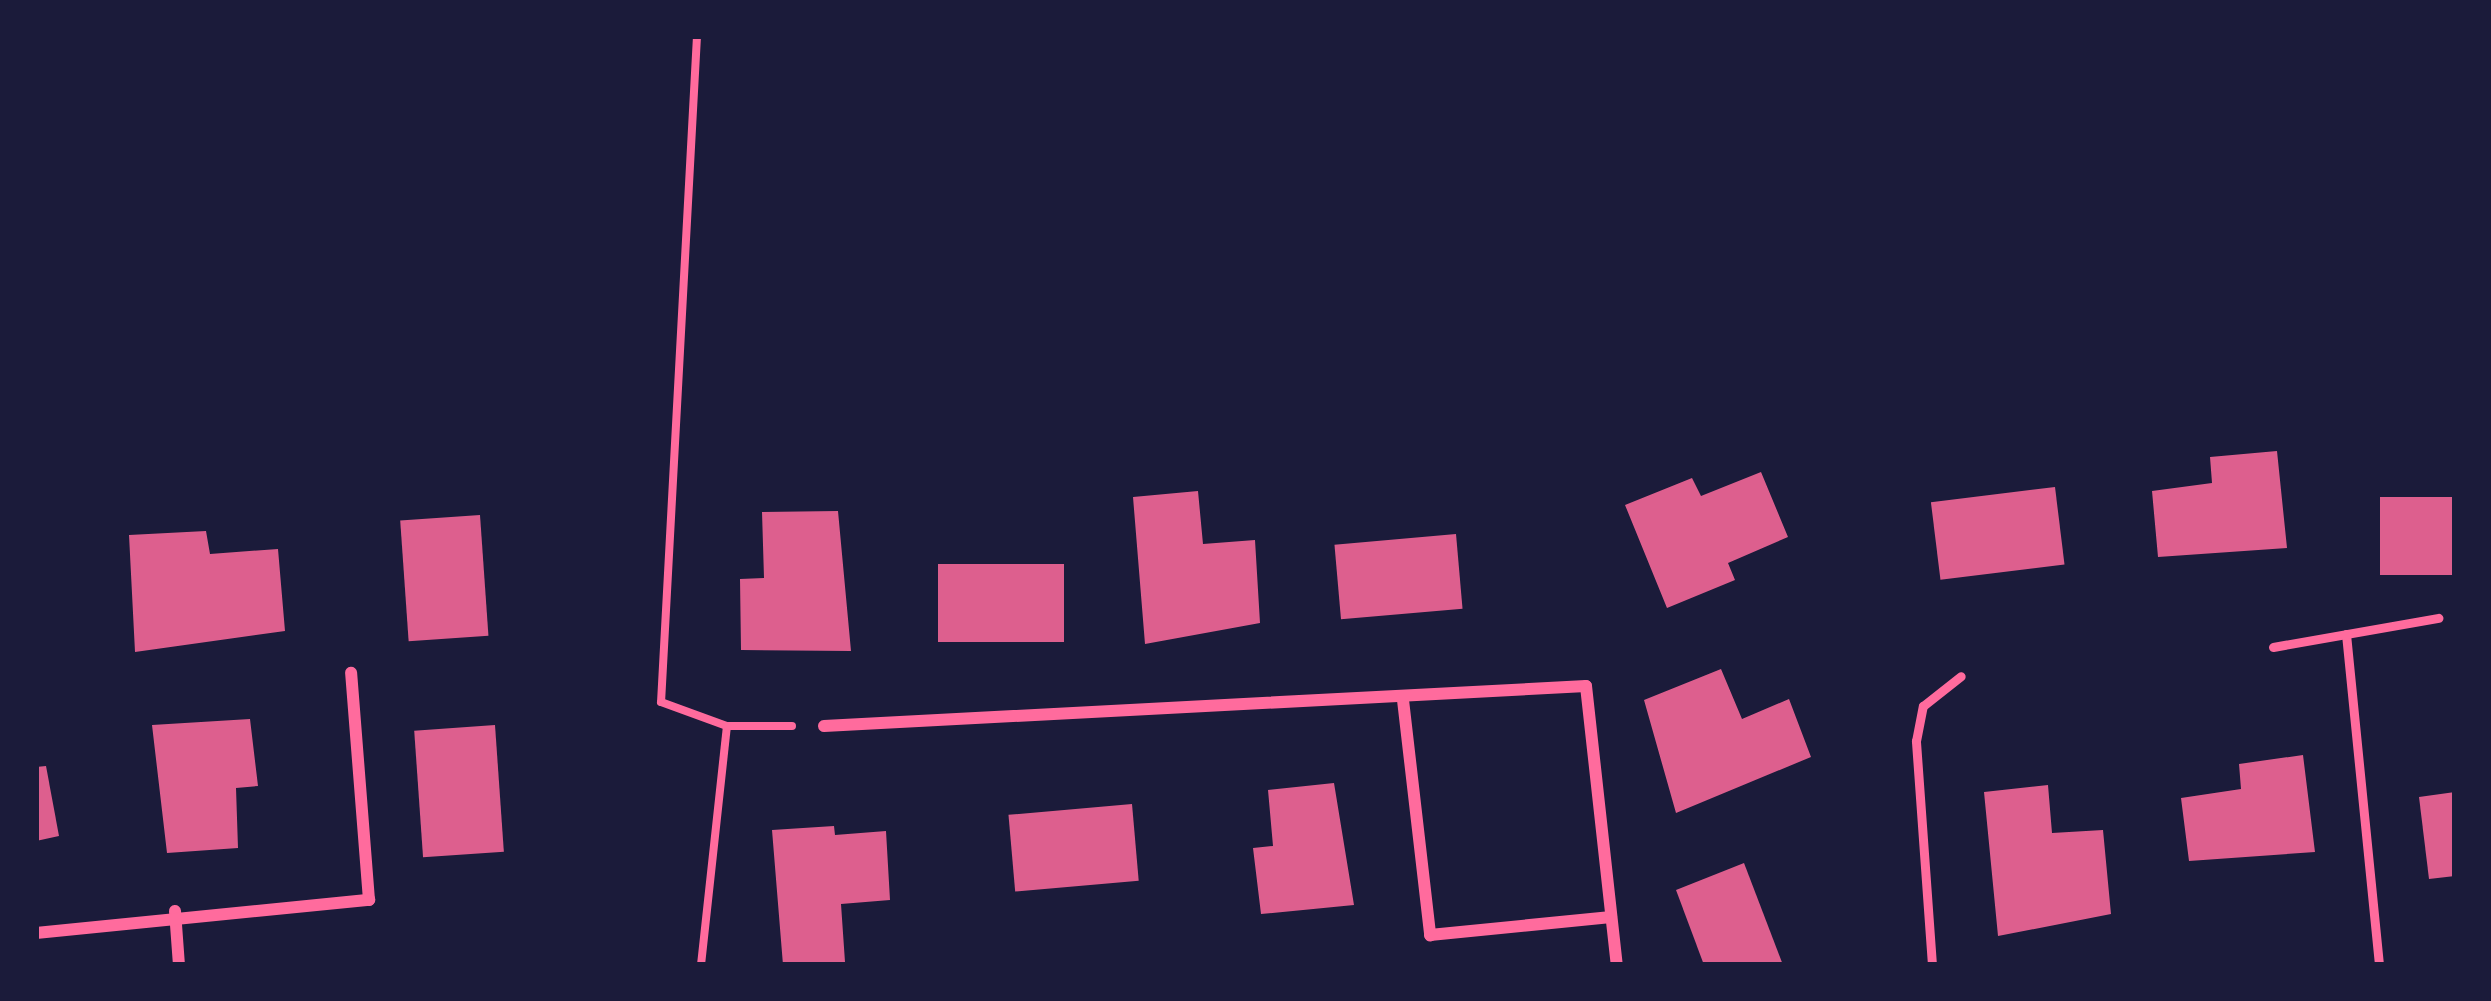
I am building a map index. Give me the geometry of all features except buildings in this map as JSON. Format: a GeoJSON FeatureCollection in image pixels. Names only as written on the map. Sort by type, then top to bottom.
{"type":"FeatureCollection","features":[{"type":"Feature","properties":{"kind":"street"},"geometry":{"type":"LineString","coordinates":[[36,933],[175,911],[369,900],[351,673]]}},
{"type":"Feature","properties":{"kind":"street"},"geometry":{"type":"LineString","coordinates":[[824,726],[1403,700],[1586,686],[1617,965]]}},
{"type":"Feature","properties":{"kind":"street"},"geometry":{"type":"LineString","coordinates":[[1403,700],[1430,935],[1611,916]]}},
{"type":"Feature","properties":{"kind":"street"},"geometry":{"type":"LineString","coordinates":[[175,911],[179,965]]}},
{"type":"Feature","properties":{"kind":"lane"},"geometry":{"type":"LineString","coordinates":[[2273,646],[2438,618]]}},
{"type":"Feature","properties":{"kind":"lane"},"geometry":{"type":"LineString","coordinates":[[2346,634],[2379,965]]}},
{"type":"Feature","properties":{"kind":"lane"},"geometry":{"type":"LineString","coordinates":[[1932,965],[1916,741],[1923,706],[1960,676]]}},
{"type":"Feature","properties":{"kind":"path"},"geometry":{"type":"LineString","coordinates":[[697,36],[661,702],[727,726],[824,726]]}},
{"type":"Feature","properties":{"kind":"path"},"geometry":{"type":"LineString","coordinates":[[701,965],[727,726]]}}]}
